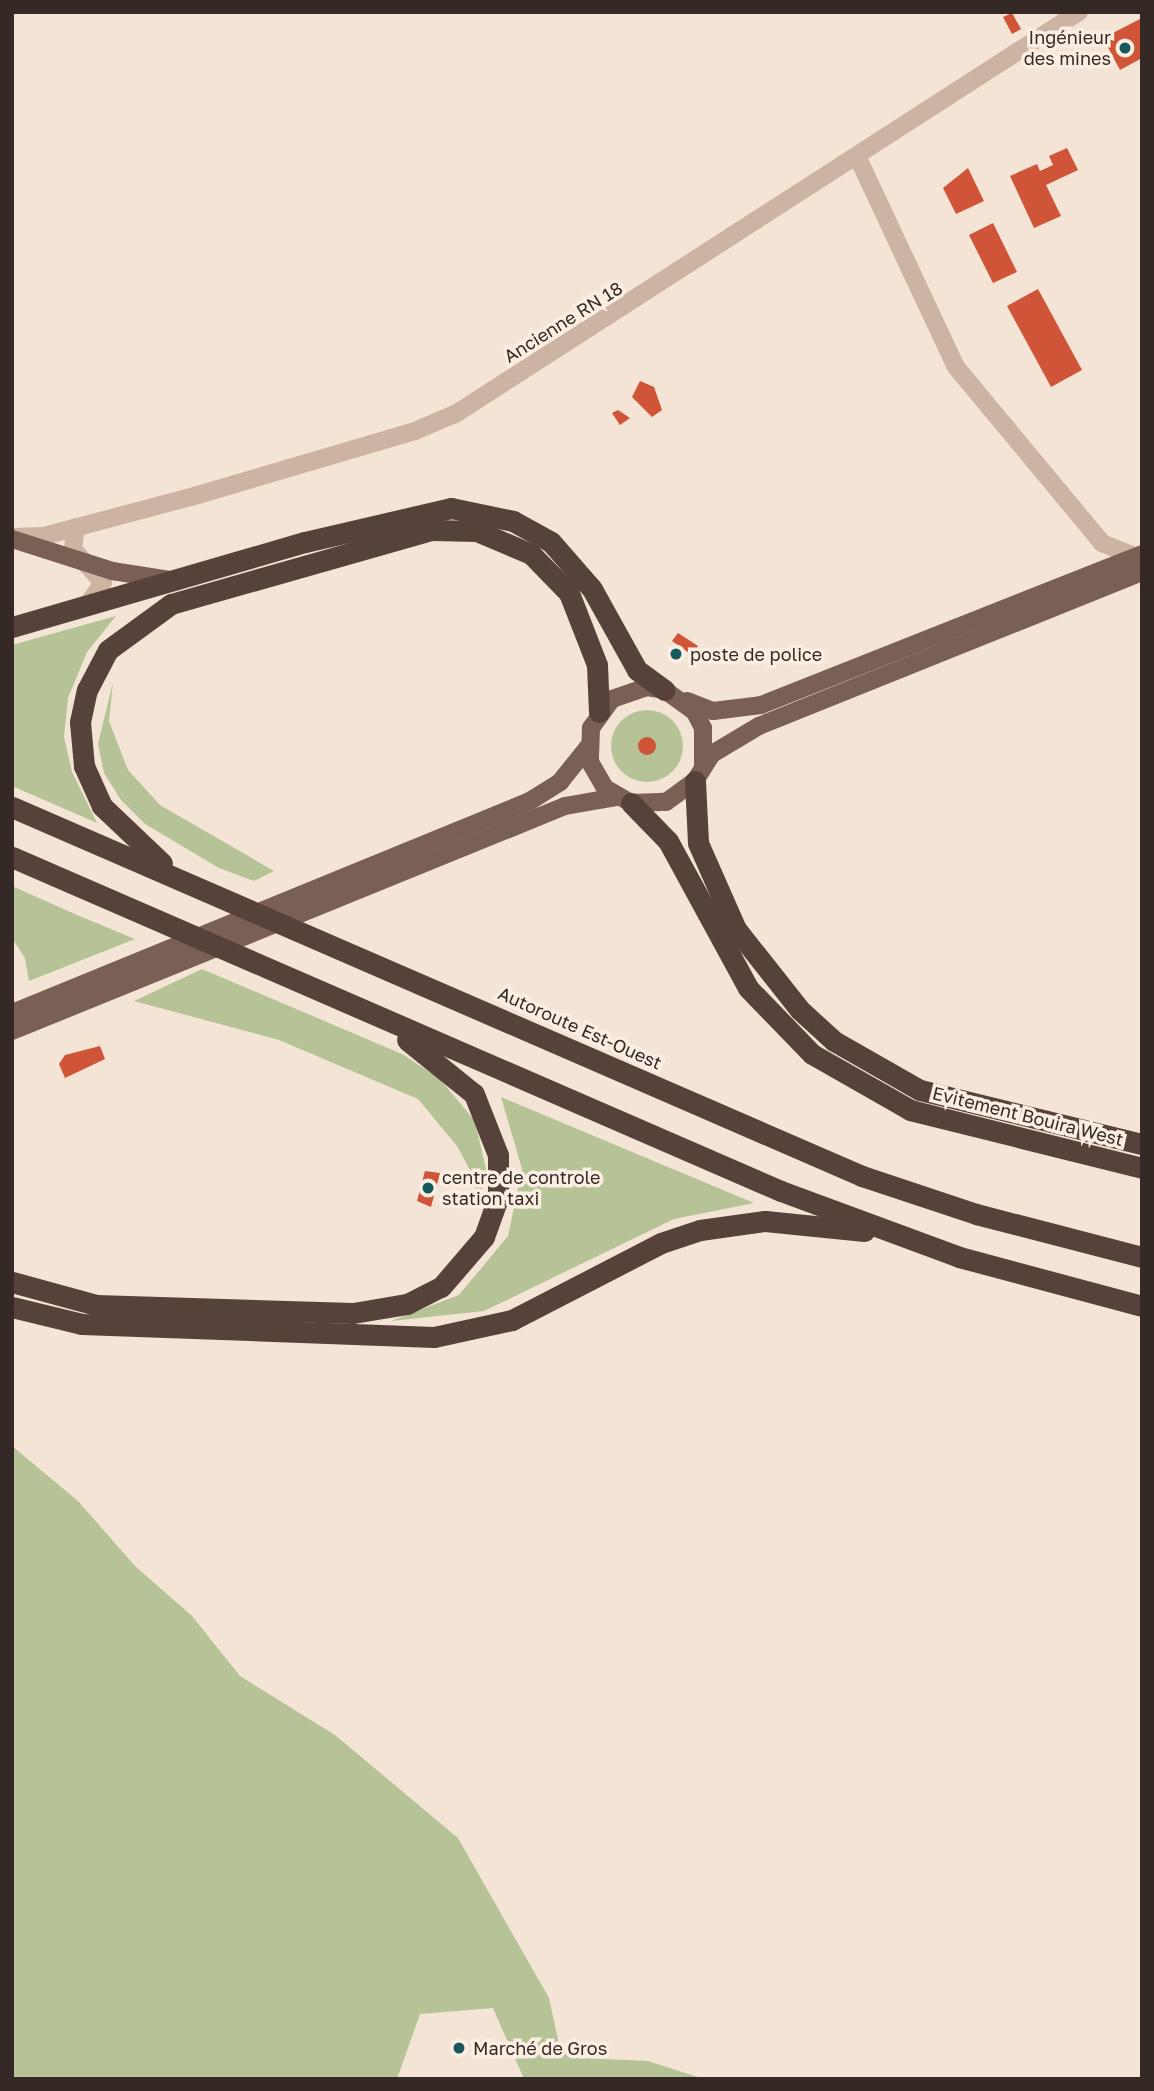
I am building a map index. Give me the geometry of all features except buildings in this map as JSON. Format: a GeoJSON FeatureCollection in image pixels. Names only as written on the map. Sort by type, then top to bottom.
{"type":"FeatureCollection","features":[{"type":"Feature","properties":{"kind":"highway"},"geometry":{"type":"LineString","coordinates":[[12,627],[424,510],[479,511],[551,542],[592,589],[638,670],[673,695]]}},
{"type":"Feature","properties":{"kind":"highway"},"geometry":{"type":"LineString","coordinates":[[192,885],[113,821],[91,786],[80,738],[82,704],[108,650],[171,604],[431,530],[477,531],[531,554],[569,593],[597,665],[599,712]]}},
{"type":"Feature","properties":{"kind":"highway","name":"Evitement Bouira West"},"geometry":{"type":"LineString","coordinates":[[699,773],[698,843],[736,929],[800,1010],[834,1041],[920,1090],[1142,1144]]}},
{"type":"Feature","properties":{"kind":"highway","name":"Evitement Bouira West"},"geometry":{"type":"LineString","coordinates":[[624,800],[668,841],[748,988],[812,1054],[910,1110],[1142,1168]]}},
{"type":"Feature","properties":{"kind":"highway","name":"Autoroute Est-Ouest"},"geometry":{"type":"LineString","coordinates":[[12,807],[862,1176],[976,1214],[1142,1257]]}},
{"type":"Feature","properties":{"kind":"highway"},"geometry":{"type":"LineString","coordinates":[[12,857],[780,1191],[903,1236],[1142,1306]]}},
{"type":"Feature","properties":{"kind":"highway"},"geometry":{"type":"LineString","coordinates":[[12,1282],[96,1305],[353,1313],[407,1304],[456,1276],[484,1237],[498,1198],[498,1155],[487,1115],[457,1075],[355,1007]]}},
{"type":"Feature","properties":{"kind":"highway"},"geometry":{"type":"LineString","coordinates":[[12,1307],[82,1324],[434,1337],[512,1320],[661,1243],[715,1227],[783,1221],[903,1236]]}},
{"type":"Feature","properties":{"kind":"main road","name":"Ancienne RN 18"},"geometry":{"type":"LineString","coordinates":[[12,538],[82,559],[173,580]]}},
{"type":"Feature","properties":{"kind":"main road"},"geometry":{"type":"LineString","coordinates":[[12,1013],[530,801],[560,782],[588,747],[599,712],[629,691],[673,695],[713,711],[761,705],[1094,573],[1139,561]]}},
{"type":"Feature","properties":{"kind":"main road"},"geometry":{"type":"LineString","coordinates":[[12,1031],[554,810],[624,800],[666,802],[699,773],[724,744],[759,726],[1139,561]]}},
{"type":"Feature","properties":{"kind":"main road"},"geometry":{"type":"LineString","coordinates":[[673,695],[703,728],[699,773]]}},
{"type":"Feature","properties":{"kind":"main road"},"geometry":{"type":"LineString","coordinates":[[588,747],[596,776],[624,800]]}},
{"type":"Feature","properties":{"kind":"street","name":"Ancienne RN 18"},"geometry":{"type":"LineString","coordinates":[[12,538],[76,527],[415,431],[457,413],[858,158],[1079,12]]}},
{"type":"Feature","properties":{"kind":"street"},"geometry":{"type":"LineString","coordinates":[[858,158],[956,367],[1102,543],[1139,561]]}},
{"type":"Feature","properties":{"kind":"street"},"geometry":{"type":"LineString","coordinates":[[76,527],[73,549],[103,583],[88,605]]}},
{"type":"Feature","properties":{"kind":"street"},"geometry":{"type":"LineString","coordinates":[[1094,573],[1104,560],[1102,543]]}},
{"type":"Feature","properties":{"kind":"green space"},"geometry":{"type":"Polygon","coordinates":[[[116,616],[87,652],[68,698],[64,737],[72,772],[97,823],[12,786],[12,645],[116,616]]]}},
{"type":"Feature","properties":{"kind":"green space"},"geometry":{"type":"Polygon","coordinates":[[[113,682],[109,721],[128,770],[160,805],[274,871],[254,881],[219,868],[145,824],[121,800],[104,773],[98,744],[113,682]]]}},
{"type":"Feature","properties":{"kind":"green space"},"geometry":{"type":"Polygon","coordinates":[[[647,710],[667,716],[677,726],[683,746],[677,766],[667,776],[647,782],[627,776],[617,766],[611,746],[617,726],[627,716],[647,710]]]}},
{"type":"Feature","properties":{"kind":"green space"},"geometry":{"type":"Polygon","coordinates":[[[12,886],[135,939],[29,981],[25,958],[12,938],[12,886]]]}},
{"type":"Feature","properties":{"kind":"green space"},"geometry":{"type":"Polygon","coordinates":[[[202,969],[402,1054],[439,1078],[475,1121],[487,1174],[483,1188],[475,1192],[477,1183],[457,1146],[418,1099],[279,1040],[134,1001],[202,969]]]}},
{"type":"Feature","properties":{"kind":"green space"},"geometry":{"type":"Polygon","coordinates":[[[501,1097],[754,1203],[674,1219],[484,1311],[391,1321],[459,1295],[508,1236],[522,1169],[501,1097]]]}},
{"type":"Feature","properties":{"kind":"green space"},"geometry":{"type":"Polygon","coordinates":[[[12,1446],[78,1501],[135,1566],[192,1616],[240,1676],[335,1735],[458,1838],[549,1998],[559,2044],[579,2058],[648,2061],[704,2079],[524,2079],[493,2008],[420,2014],[397,2079],[12,2079],[12,1446]]]}},
{"type":"Feature","properties":{"kind":"place","name":"Ingénieur des mines"},"geometry":{"type":"Point","coordinates":[1125,48]}},
{"type":"Feature","properties":{"kind":"place","name":"poste de police"},"geometry":{"type":"Point","coordinates":[676,654]}},
{"type":"Feature","properties":{"kind":"place","name":"centre de controle station taxi"},"geometry":{"type":"Point","coordinates":[428,1188]}},
{"type":"Feature","properties":{"kind":"place","name":"Marché de Gros"},"geometry":{"type":"Point","coordinates":[459,2048]}}]}
